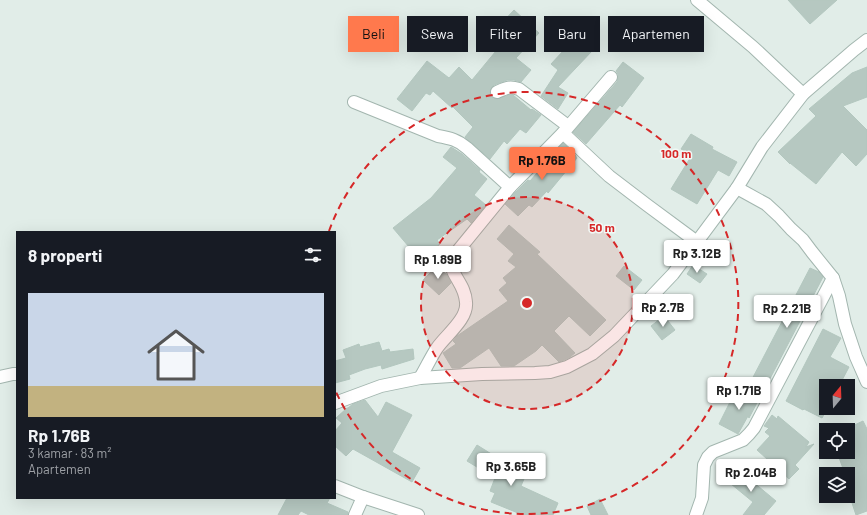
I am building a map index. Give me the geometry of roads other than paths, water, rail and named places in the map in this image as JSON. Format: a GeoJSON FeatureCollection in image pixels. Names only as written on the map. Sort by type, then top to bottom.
{"type":"FeatureCollection","features":[{"type":"Feature","properties":{"kind":"street"},"geometry":{"type":"LineString","coordinates":[[697,0],[753,47],[803,94]]}},
{"type":"Feature","properties":{"kind":"street"},"geometry":{"type":"LineString","coordinates":[[336,403],[381,386],[420,378],[550,372],[567,367],[592,354],[614,336],[673,274],[737,188],[762,147],[803,94],[867,40]]}},
{"type":"Feature","properties":{"kind":"street"},"geometry":{"type":"LineString","coordinates":[[420,378],[437,348],[460,321],[466,308],[467,303],[464,290],[452,269],[452,258],[510,188],[566,130],[611,77]]}},
{"type":"Feature","properties":{"kind":"street"},"geometry":{"type":"LineString","coordinates":[[497,92],[508,87],[519,89],[566,130],[610,176],[646,205],[697,242]]}},
{"type":"Feature","properties":{"kind":"street"},"geometry":{"type":"LineString","coordinates":[[354,102],[438,136],[460,142],[510,188]]}},
{"type":"Feature","properties":{"kind":"street"},"geometry":{"type":"LineString","coordinates":[[737,188],[766,204],[779,216],[802,240],[833,278],[856,357],[867,382]]}},
{"type":"Feature","properties":{"kind":"street"},"geometry":{"type":"LineString","coordinates":[[696,515],[702,498],[704,465],[708,458],[713,452],[743,440],[754,428],[833,278]]}},
{"type":"Feature","properties":{"kind":"street"},"geometry":{"type":"LineString","coordinates":[[0,377],[16,374]]}},
{"type":"Feature","properties":{"kind":"street"},"geometry":{"type":"LineString","coordinates":[[336,486],[418,515]]}},
{"type":"Feature","properties":{"kind":"street"},"geometry":{"type":"LineString","coordinates":[[355,515],[364,497]]}}]}
